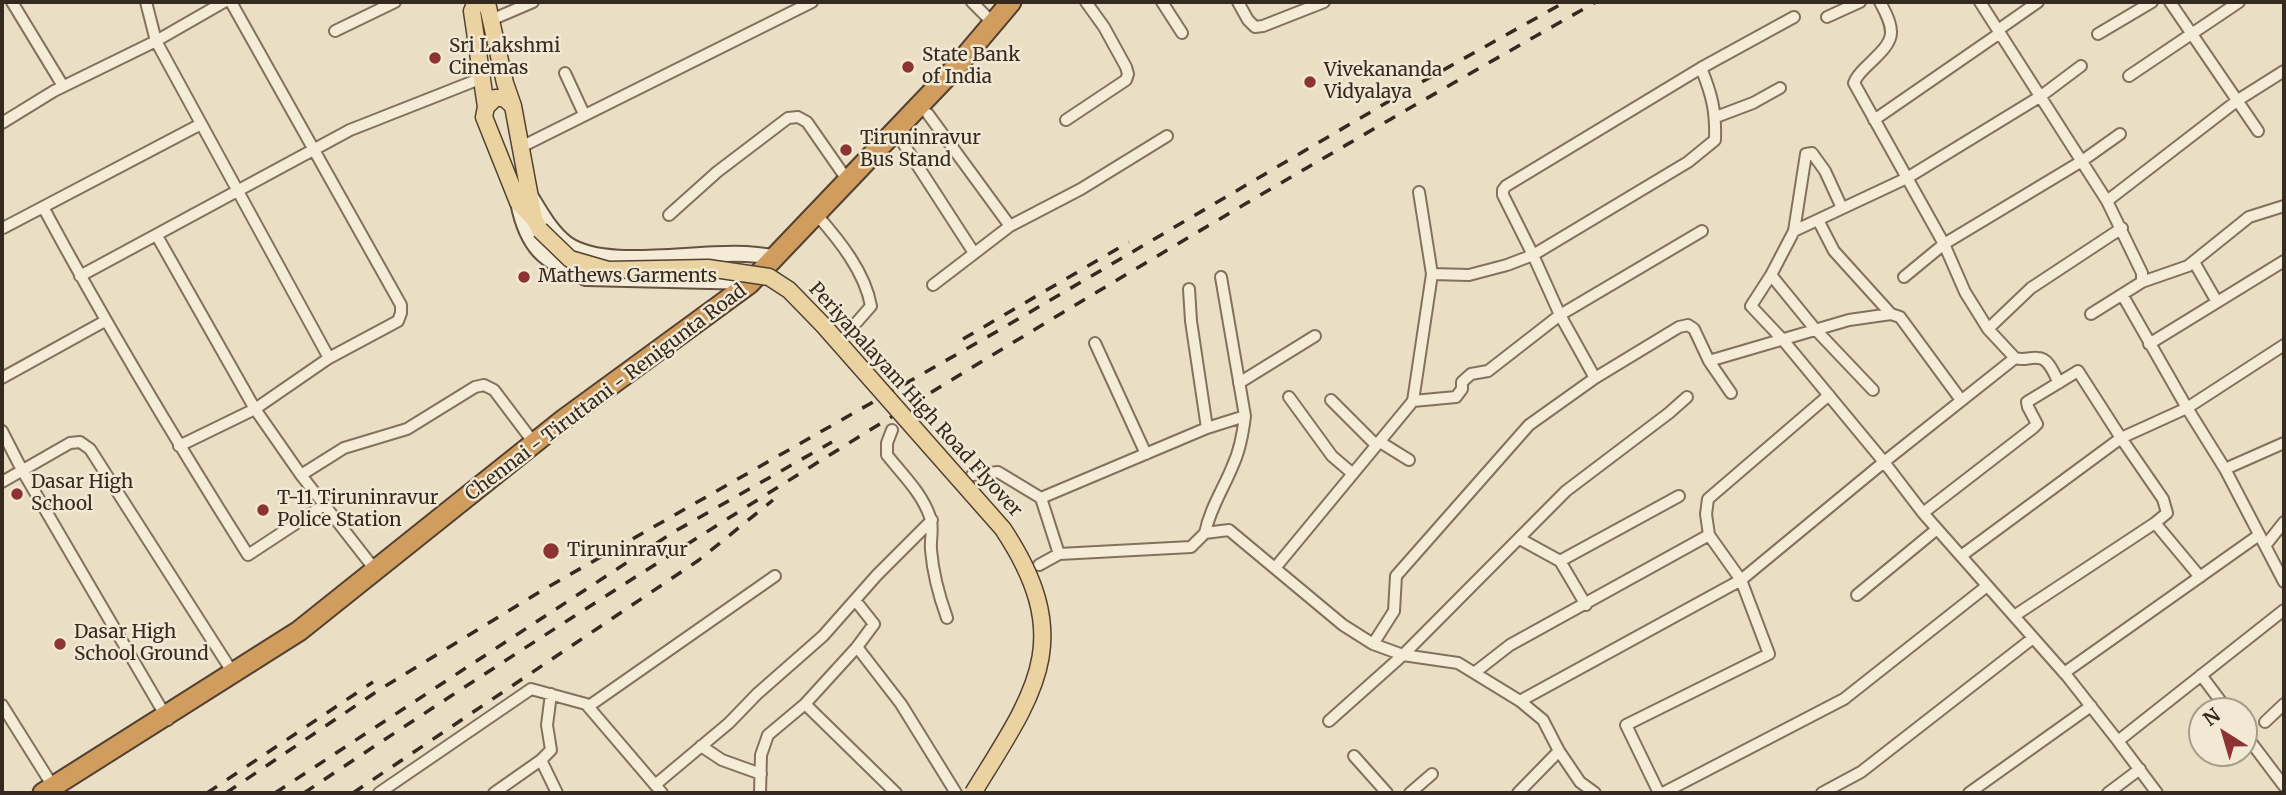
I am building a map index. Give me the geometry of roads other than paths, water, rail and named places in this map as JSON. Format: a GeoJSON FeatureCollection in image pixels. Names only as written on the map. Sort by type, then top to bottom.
{"type":"FeatureCollection","features":[{"type":"Feature","properties":{"kind":"highway","name":"Chennai - Tiruttani - Renigunta Road"},"geometry":{"type":"LineString","coordinates":[[53,792],[322,624],[381,581],[542,447],[705,332],[762,285],[848,181],[957,66],[1011,2]]}},
{"type":"Feature","properties":{"kind":"highway","name":"Chennai - Tiruttani - Renigunta Road"},"geometry":{"type":"LineString","coordinates":[[168,720],[233,673],[299,631],[563,420],[751,282],[928,114],[1026,2]]}},
{"type":"Feature","properties":{"kind":"main road"},"geometry":{"type":"LineString","coordinates":[[476,2],[472,10],[486,107],[484,117],[525,200]]}},
{"type":"Feature","properties":{"kind":"main road"},"geometry":{"type":"LineString","coordinates":[[482,2],[488,7],[505,83],[513,106],[521,147],[525,200]]}},
{"type":"Feature","properties":{"kind":"main road"},"geometry":{"type":"LineString","coordinates":[[486,107],[495,98],[504,98],[513,106]]}},
{"type":"Feature","properties":{"kind":"main road","name":"Periyapalayam High Road Flyover"},"geometry":{"type":"LineString","coordinates":[[525,200],[537,224],[570,259],[608,270],[708,268],[769,277],[789,290],[1003,529],[1021,556],[1035,588],[1043,620],[1044,648],[1023,712],[973,793]]}},
{"type":"Feature","properties":{"kind":"street"},"geometry":{"type":"LineString","coordinates":[[12,2],[63,86]]}},
{"type":"Feature","properties":{"kind":"street"},"geometry":{"type":"LineString","coordinates":[[146,2],[156,41],[329,358]]}},
{"type":"Feature","properties":{"kind":"street"},"geometry":{"type":"LineString","coordinates":[[2,123],[63,86],[156,41],[224,2]]}},
{"type":"Feature","properties":{"kind":"street"},"geometry":{"type":"LineString","coordinates":[[178,446],[255,409],[329,358],[398,321],[401,313],[401,305],[231,2]]}},
{"type":"Feature","properties":{"kind":"street"},"geometry":{"type":"LineString","coordinates":[[335,31],[395,2]]}},
{"type":"Feature","properties":{"kind":"street"},"geometry":{"type":"LineString","coordinates":[[491,20],[533,2]]}},
{"type":"Feature","properties":{"kind":"street"},"geometry":{"type":"LineString","coordinates":[[521,147],[812,2]]}},
{"type":"Feature","properties":{"kind":"street"},"geometry":{"type":"LineString","coordinates":[[972,2],[993,23]]}},
{"type":"Feature","properties":{"kind":"street"},"geometry":{"type":"LineString","coordinates":[[1066,120],[1126,80],[1128,74],[1104,27],[1086,2]]}},
{"type":"Feature","properties":{"kind":"street"},"geometry":{"type":"LineString","coordinates":[[1162,2],[1182,33]]}},
{"type":"Feature","properties":{"kind":"street"},"geometry":{"type":"LineString","coordinates":[[1238,2],[1255,27],[1324,2]]}},
{"type":"Feature","properties":{"kind":"street"},"geometry":{"type":"LineString","coordinates":[[1827,17],[1860,2]]}},
{"type":"Feature","properties":{"kind":"street"},"geometry":{"type":"LineString","coordinates":[[1881,2],[1890,20],[1891,39],[1883,51],[1855,78],[1854,83],[1944,244],[1965,292],[1988,329],[2015,358],[2042,358],[2046,361],[2059,383]]}},
{"type":"Feature","properties":{"kind":"street"},"geometry":{"type":"LineString","coordinates":[[1980,2],[2107,201],[2142,273],[2142,282]]}},
{"type":"Feature","properties":{"kind":"street"},"geometry":{"type":"LineString","coordinates":[[1874,120],[2038,2]]}},
{"type":"Feature","properties":{"kind":"street"},"geometry":{"type":"LineString","coordinates":[[2098,34],[2152,2]]}},
{"type":"Feature","properties":{"kind":"street"},"geometry":{"type":"LineString","coordinates":[[2169,2],[2258,131]]}},
{"type":"Feature","properties":{"kind":"street"},"geometry":{"type":"LineString","coordinates":[[2129,76],[2239,2]]}},
{"type":"Feature","properties":{"kind":"street"},"geometry":{"type":"LineString","coordinates":[[1595,378],[1560,315],[1503,190],[1701,68],[1794,17]]}},
{"type":"Feature","properties":{"kind":"street"},"geometry":{"type":"LineString","coordinates":[[1794,231],[1907,178],[2040,96],[2081,66]]}},
{"type":"Feature","properties":{"kind":"street"},"geometry":{"type":"LineString","coordinates":[[1432,274],[1469,275],[1533,255],[1688,162],[1715,140],[1716,117],[1711,93],[1701,68]]}},
{"type":"Feature","properties":{"kind":"street"},"geometry":{"type":"LineString","coordinates":[[2107,201],[2238,100],[2284,71]]}},
{"type":"Feature","properties":{"kind":"street"},"geometry":{"type":"LineString","coordinates":[[565,73],[584,114]]}},
{"type":"Feature","properties":{"kind":"street"},"geometry":{"type":"LineString","coordinates":[[80,276],[313,149],[373,120],[482,78]]}},
{"type":"Feature","properties":{"kind":"street"},"geometry":{"type":"LineString","coordinates":[[1716,117],[1780,89]]}},
{"type":"Feature","properties":{"kind":"street"},"geometry":{"type":"LineString","coordinates":[[928,114],[1010,226]]}},
{"type":"Feature","properties":{"kind":"street"},"geometry":{"type":"LineString","coordinates":[[669,215],[717,172],[788,118],[798,117],[807,122],[848,181]]}},
{"type":"Feature","properties":{"kind":"street"},"geometry":{"type":"LineString","coordinates":[[4,228],[201,124]]}},
{"type":"Feature","properties":{"kind":"street"},"geometry":{"type":"LineString","coordinates":[[1904,277],[1944,244],[2120,134]]}},
{"type":"Feature","properties":{"kind":"street"},"geometry":{"type":"LineString","coordinates":[[933,285],[1010,226],[1081,189],[1167,136]]}},
{"type":"Feature","properties":{"kind":"street"},"geometry":{"type":"LineString","coordinates":[[901,140],[974,253]]}},
{"type":"Feature","properties":{"kind":"street"},"geometry":{"type":"LineString","coordinates":[[1842,208],[1825,171],[1812,153],[1806,154],[1794,231],[1772,275],[1751,306],[1783,340],[1884,461],[1923,513],[2064,673],[2157,793]]}},
{"type":"Feature","properties":{"kind":"street"},"geometry":{"type":"LineString","coordinates":[[1275,568],[1413,401],[1432,274],[1419,192]]}},
{"type":"Feature","properties":{"kind":"street"},"geometry":{"type":"LineString","coordinates":[[525,200],[564,242],[578,250],[611,257],[745,255],[775,258]]}},
{"type":"Feature","properties":{"kind":"street"},"geometry":{"type":"LineString","coordinates":[[525,200],[525,231],[542,254],[562,269],[586,278],[751,282]]}},
{"type":"Feature","properties":{"kind":"street"},"geometry":{"type":"LineString","coordinates":[[2091,314],[2142,282],[2194,262],[2249,217],[2284,206]]}},
{"type":"Feature","properties":{"kind":"street"},"geometry":{"type":"LineString","coordinates":[[43,207],[178,446],[248,555],[324,505]]}},
{"type":"Feature","properties":{"kind":"street"},"geometry":{"type":"LineString","coordinates":[[820,218],[863,279],[869,294],[871,306],[857,322]]}},
{"type":"Feature","properties":{"kind":"street"},"geometry":{"type":"LineString","coordinates":[[1818,220],[1833,251],[1891,314]]}},
{"type":"Feature","properties":{"kind":"street"},"geometry":{"type":"LineString","coordinates":[[1988,329],[2031,288],[2122,228]]}},
{"type":"Feature","properties":{"kind":"street"},"geometry":{"type":"LineString","coordinates":[[1413,401],[1456,397],[1462,389],[1462,382],[1471,374],[1488,371],[1560,315],[1702,231]]}},
{"type":"Feature","properties":{"kind":"street"},"geometry":{"type":"LineString","coordinates":[[157,236],[255,409],[301,475],[376,572]]}},
{"type":"Feature","properties":{"kind":"street"},"geometry":{"type":"LineString","coordinates":[[2149,344],[2284,261]]}},
{"type":"Feature","properties":{"kind":"street"},"geometry":{"type":"LineString","coordinates":[[2194,262],[2217,302]]}},
{"type":"Feature","properties":{"kind":"street"},"geometry":{"type":"LineString","coordinates":[[1772,275],[1815,329],[1873,390]]}},
{"type":"Feature","properties":{"kind":"street"},"geometry":{"type":"LineString","coordinates":[[1039,565],[1059,554],[1191,547],[1205,533],[1208,517],[1234,464],[1243,436],[1245,416],[1221,277]]}},
{"type":"Feature","properties":{"kind":"street"},"geometry":{"type":"LineString","coordinates":[[1189,289],[1191,321],[1207,428]]}},
{"type":"Feature","properties":{"kind":"street"},"geometry":{"type":"LineString","coordinates":[[2123,296],[2225,470],[2284,582]]}},
{"type":"Feature","properties":{"kind":"street"},"geometry":{"type":"LineString","coordinates":[[1709,361],[1849,320],[1891,314],[1900,317],[1961,400]]}},
{"type":"Feature","properties":{"kind":"street"},"geometry":{"type":"LineString","coordinates":[[2,378],[106,321]]}},
{"type":"Feature","properties":{"kind":"street"},"geometry":{"type":"LineString","coordinates":[[1373,644],[1394,611],[1396,576],[1529,425],[1595,378],[1679,327],[1688,325],[1694,330],[1709,361],[1731,393]]}},
{"type":"Feature","properties":{"kind":"street"},"geometry":{"type":"LineString","coordinates":[[1239,383],[1315,336]]}},
{"type":"Feature","properties":{"kind":"street"},"geometry":{"type":"LineString","coordinates":[[1095,343],[1146,454]]}},
{"type":"Feature","properties":{"kind":"street"},"geometry":{"type":"LineString","coordinates":[[1961,556],[2121,438],[2187,408],[2284,345]]}},
{"type":"Feature","properties":{"kind":"street"},"geometry":{"type":"LineString","coordinates":[[1520,701],[1741,580],[1884,461],[2015,358]]}},
{"type":"Feature","properties":{"kind":"street"},"geometry":{"type":"LineString","coordinates":[[1923,513],[2034,428],[2037,424],[2027,402],[2078,371],[2163,499],[2167,513],[2014,616]]}},
{"type":"Feature","properties":{"kind":"street"},"geometry":{"type":"LineString","coordinates":[[301,475],[344,448],[407,429],[475,387],[484,385],[494,390],[534,443]]}},
{"type":"Feature","properties":{"kind":"street"},"geometry":{"type":"LineString","coordinates":[[1829,395],[1708,499],[1706,514],[1709,535],[1741,580],[1769,654],[1626,725],[1661,793],[1844,699],[1987,586]]}},
{"type":"Feature","properties":{"kind":"street"},"geometry":{"type":"LineString","coordinates":[[1289,397],[1332,456],[1353,474]]}},
{"type":"Feature","properties":{"kind":"street"},"geometry":{"type":"LineString","coordinates":[[1329,721],[1403,656],[1566,491],[1687,397]]}},
{"type":"Feature","properties":{"kind":"street"},"geometry":{"type":"LineString","coordinates":[[1331,400],[1378,443],[1409,460]]}},
{"type":"Feature","properties":{"kind":"street"},"geometry":{"type":"LineString","coordinates":[[1041,498],[1207,428],[1245,416]]}},
{"type":"Feature","properties":{"kind":"street"},"geometry":{"type":"LineString","coordinates":[[892,430],[887,443],[887,455],[918,494],[932,520],[932,561],[937,590],[947,618]]}},
{"type":"Feature","properties":{"kind":"street"},"geometry":{"type":"LineString","coordinates":[[2,431],[168,720]]}},
{"type":"Feature","properties":{"kind":"street"},"geometry":{"type":"LineString","coordinates":[[2,482],[70,443],[80,442],[90,449],[233,673]]}},
{"type":"Feature","properties":{"kind":"street"},"geometry":{"type":"LineString","coordinates":[[2225,470],[2284,443]]}},
{"type":"Feature","properties":{"kind":"street"},"geometry":{"type":"LineString","coordinates":[[972,475],[998,472],[1041,498],[1059,554]]}},
{"type":"Feature","properties":{"kind":"street"},"geometry":{"type":"LineString","coordinates":[[1560,561],[1679,496]]}},
{"type":"Feature","properties":{"kind":"street"},"geometry":{"type":"LineString","coordinates":[[379,793],[531,689],[589,706],[658,789],[701,746],[730,723],[757,694],[824,636],[932,520]]}},
{"type":"Feature","properties":{"kind":"street"},"geometry":{"type":"LineString","coordinates":[[2064,673],[2200,577],[2262,541],[2284,522]]}},
{"type":"Feature","properties":{"kind":"street"},"geometry":{"type":"LineString","coordinates":[[2155,523],[2200,577]]}},
{"type":"Feature","properties":{"kind":"street"},"geometry":{"type":"LineString","coordinates":[[1857,595],[1937,529]]}},
{"type":"Feature","properties":{"kind":"street"},"geometry":{"type":"LineString","coordinates":[[1205,533],[1229,530],[1343,625],[1373,644],[1403,656],[1458,663],[1520,701],[1543,720],[1559,751],[1580,782],[1595,793]]}},
{"type":"Feature","properties":{"kind":"street"},"geometry":{"type":"LineString","coordinates":[[1474,673],[1510,645],[1709,535]]}},
{"type":"Feature","properties":{"kind":"street"},"geometry":{"type":"LineString","coordinates":[[1520,539],[1560,561],[1586,605]]}},
{"type":"Feature","properties":{"kind":"street"},"geometry":{"type":"LineString","coordinates":[[589,706],[775,576]]}},
{"type":"Feature","properties":{"kind":"street"},"geometry":{"type":"LineString","coordinates":[[762,792],[761,755],[768,735],[804,704],[857,647],[873,624],[855,600]]}},
{"type":"Feature","properties":{"kind":"street"},"geometry":{"type":"LineString","coordinates":[[2118,741],[2284,610]]}},
{"type":"Feature","properties":{"kind":"street"},"geometry":{"type":"LineString","coordinates":[[1822,793],[1861,772],[2033,638]]}},
{"type":"Feature","properties":{"kind":"street"},"geometry":{"type":"LineString","coordinates":[[857,647],[901,704],[956,793]]}},
{"type":"Feature","properties":{"kind":"street"},"geometry":{"type":"LineString","coordinates":[[2201,675],[2218,697]]}},
{"type":"Feature","properties":{"kind":"street"},"geometry":{"type":"LineString","coordinates":[[494,793],[551,750],[547,725],[551,694]]}},
{"type":"Feature","properties":{"kind":"street"},"geometry":{"type":"LineString","coordinates":[[804,704],[896,793]]}},
{"type":"Feature","properties":{"kind":"street"},"geometry":{"type":"LineString","coordinates":[[2265,722],[2284,704]]}},
{"type":"Feature","properties":{"kind":"street"},"geometry":{"type":"LineString","coordinates":[[2,705],[53,792]]}},
{"type":"Feature","properties":{"kind":"street"},"geometry":{"type":"LineString","coordinates":[[1969,793],[2091,706]]}},
{"type":"Feature","properties":{"kind":"street"},"geometry":{"type":"LineString","coordinates":[[701,746],[722,760],[761,774]]}},
{"type":"Feature","properties":{"kind":"street"},"geometry":{"type":"LineString","coordinates":[[1518,793],[1559,751]]}},
{"type":"Feature","properties":{"kind":"street"},"geometry":{"type":"LineString","coordinates":[[2258,752],[2284,786]]}},
{"type":"Feature","properties":{"kind":"street"},"geometry":{"type":"LineString","coordinates":[[1354,756],[1387,793]]}},
{"type":"Feature","properties":{"kind":"street"},"geometry":{"type":"LineString","coordinates":[[541,760],[556,793]]}},
{"type":"Feature","properties":{"kind":"street"},"geometry":{"type":"LineString","coordinates":[[2108,793],[2140,769]]}},
{"type":"Feature","properties":{"kind":"street"},"geometry":{"type":"LineString","coordinates":[[1410,793],[1432,774]]}},
{"type":"Feature","properties":{"kind":"railway"},"geometry":{"type":"LineString","coordinates":[[226,793],[379,690],[541,591],[996,332],[1420,83],[1565,2]]}},
{"type":"Feature","properties":{"kind":"railway"},"geometry":{"type":"LineString","coordinates":[[304,793],[621,586],[942,386],[1268,191],[1596,2]]}},
{"type":"Feature","properties":{"kind":"railway"},"geometry":{"type":"LineString","coordinates":[[963,339],[1129,242]]}},
{"type":"Feature","properties":{"kind":"railway"},"geometry":{"type":"LineString","coordinates":[[275,793],[672,533],[832,442]]}},
{"type":"Feature","properties":{"kind":"railway"},"geometry":{"type":"LineString","coordinates":[[353,793],[699,560],[773,500]]}},
{"type":"Feature","properties":{"kind":"railway"},"geometry":{"type":"LineString","coordinates":[[207,793],[373,682]]}},
{"type":"Feature","properties":{"kind":"place","name":"Sri Lakshmi Cinemas"},"geometry":{"type":"Point","coordinates":[435,58]}},
{"type":"Feature","properties":{"kind":"place","name":"State Bank of India"},"geometry":{"type":"Point","coordinates":[908,67]}},
{"type":"Feature","properties":{"kind":"place","name":"Vivekananda Vidyalaya"},"geometry":{"type":"Point","coordinates":[1310,82]}},
{"type":"Feature","properties":{"kind":"place","name":"Tiruninravur Bus Stand"},"geometry":{"type":"Point","coordinates":[846,150]}},
{"type":"Feature","properties":{"kind":"place","name":"Mathews Garments"},"geometry":{"type":"Point","coordinates":[524,277]}},
{"type":"Feature","properties":{"kind":"place","name":"Dasar High School"},"geometry":{"type":"Point","coordinates":[17,494]}},
{"type":"Feature","properties":{"kind":"place","name":"T-11 Tiruninravur Police Station"},"geometry":{"type":"Point","coordinates":[263,510]}},
{"type":"Feature","properties":{"kind":"place","name":"Tiruninravur"},"geometry":{"type":"Point","coordinates":[551,551]}},
{"type":"Feature","properties":{"kind":"place","name":"Dasar High School Ground"},"geometry":{"type":"Point","coordinates":[60,644]}}]}
